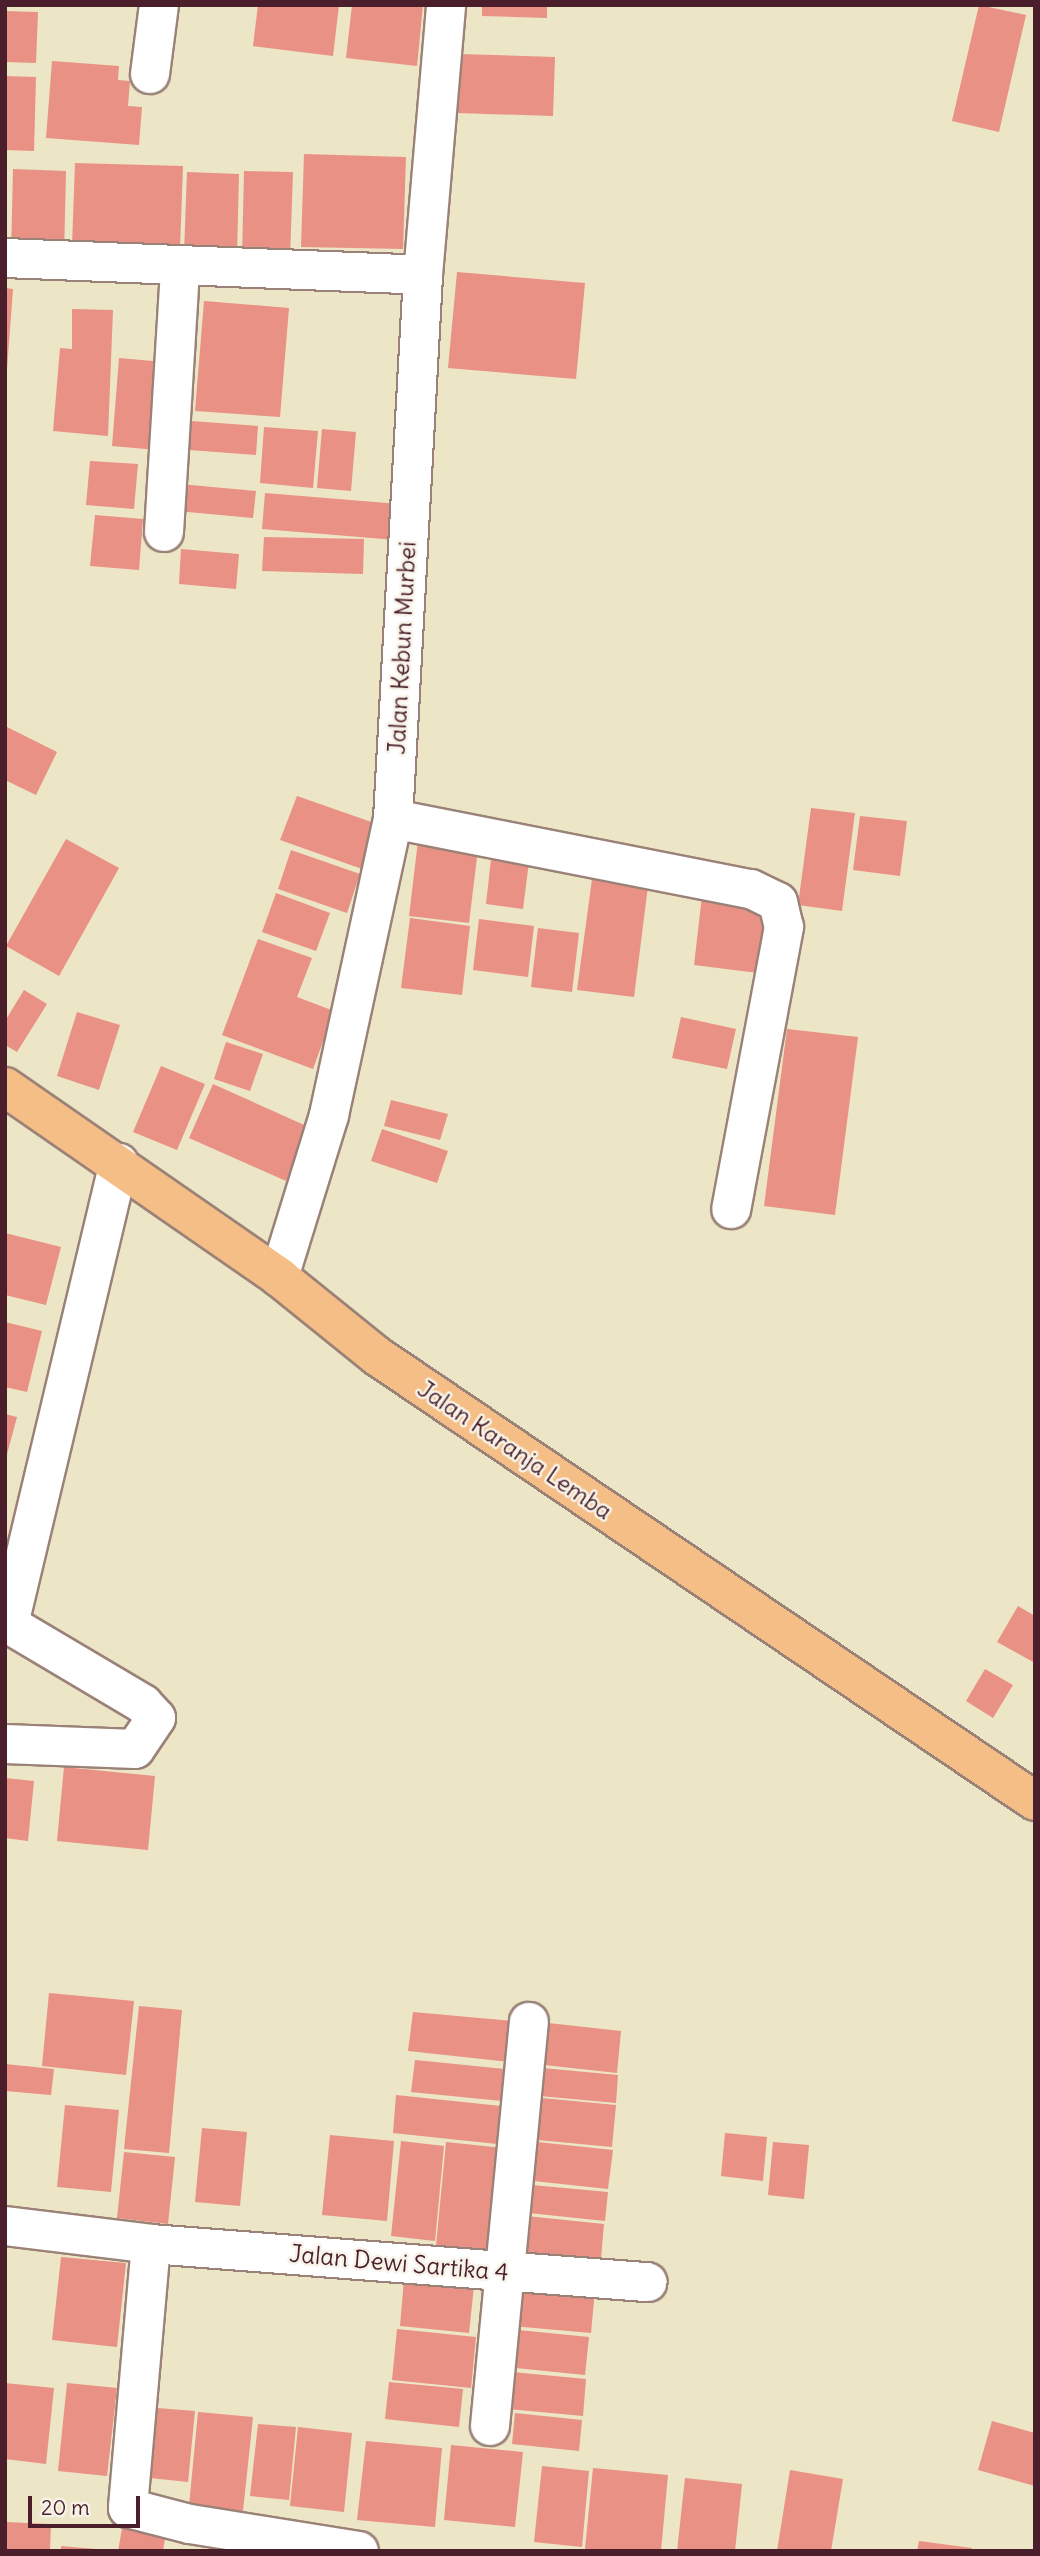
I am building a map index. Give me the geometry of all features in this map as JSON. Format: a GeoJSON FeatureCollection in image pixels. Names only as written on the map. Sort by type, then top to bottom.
{"type":"FeatureCollection","features":[{"type":"Feature","properties":{"kind":"main road","name":"Jalan Karanja Lemba"},"geometry":{"type":"LineString","coordinates":[[5,1087],[119,1163],[279,1278],[377,1356],[1035,1801]]}},
{"type":"Feature","properties":{"kind":"street"},"geometry":{"type":"LineString","coordinates":[[150,74],[159,5]]}},
{"type":"Feature","properties":{"kind":"street","name":"Jalan Kebun Murbei"},"geometry":{"type":"LineString","coordinates":[[279,1278],[329,1115],[393,819],[423,275],[446,5]]}},
{"type":"Feature","properties":{"kind":"street"},"geometry":{"type":"LineString","coordinates":[[5,258],[423,275]]}},
{"type":"Feature","properties":{"kind":"street"},"geometry":{"type":"LineString","coordinates":[[164,532],[180,267]]}},
{"type":"Feature","properties":{"kind":"street"},"geometry":{"type":"LineString","coordinates":[[393,819],[751,889],[778,902],[784,927],[731,1209]]}},
{"type":"Feature","properties":{"kind":"street"},"geometry":{"type":"LineString","coordinates":[[5,1744],[135,1749],[156,1718],[143,1704],[7,1623],[119,1163]]}},
{"type":"Feature","properties":{"kind":"street"},"geometry":{"type":"LineString","coordinates":[[490,2426],[529,2022]]}},
{"type":"Feature","properties":{"kind":"street","name":"Jalan Dewi Sartika 4"},"geometry":{"type":"LineString","coordinates":[[5,2226],[151,2244],[648,2282]]}},
{"type":"Feature","properties":{"kind":"street"},"geometry":{"type":"LineString","coordinates":[[151,2244],[126,2502],[134,2512],[188,2538],[359,2551]]}},
{"type":"Feature","properties":{"kind":"building"},"geometry":{"type":"Polygon","coordinates":[[[258,5],[339,5],[333,56],[253,46],[258,5]]]}},
{"type":"Feature","properties":{"kind":"building"},"geometry":{"type":"Polygon","coordinates":[[[352,5],[423,5],[417,66],[346,58],[352,5]]]}},
{"type":"Feature","properties":{"kind":"building"},"geometry":{"type":"Polygon","coordinates":[[[482,5],[547,5],[547,18],[482,16],[482,5]]]}},
{"type":"Feature","properties":{"kind":"building"},"geometry":{"type":"Polygon","coordinates":[[[979,5],[1026,15],[999,132],[952,121],[979,5]]]}},
{"type":"Feature","properties":{"kind":"building"},"geometry":{"type":"Polygon","coordinates":[[[5,11],[38,12],[36,63],[5,62],[5,11]]]}},
{"type":"Feature","properties":{"kind":"building"},"geometry":{"type":"Polygon","coordinates":[[[459,54],[555,57],[553,116],[457,113],[459,54]]]}},
{"type":"Feature","properties":{"kind":"building"},"geometry":{"type":"Polygon","coordinates":[[[52,61],[119,66],[118,80],[130,81],[128,106],[142,107],[139,145],[46,138],[52,61]]]}},
{"type":"Feature","properties":{"kind":"building"},"geometry":{"type":"Polygon","coordinates":[[[5,76],[36,77],[34,151],[5,150],[5,76]]]}},
{"type":"Feature","properties":{"kind":"building"},"geometry":{"type":"Polygon","coordinates":[[[304,154],[406,157],[403,249],[301,247],[304,154]]]}},
{"type":"Feature","properties":{"kind":"building"},"geometry":{"type":"Polygon","coordinates":[[[75,163],[183,166],[180,249],[72,246],[75,163]]]}},
{"type":"Feature","properties":{"kind":"building"},"geometry":{"type":"Polygon","coordinates":[[[13,169],[66,171],[64,256],[11,255],[13,169]]]}},
{"type":"Feature","properties":{"kind":"building"},"geometry":{"type":"Polygon","coordinates":[[[244,171],[293,172],[290,258],[242,257],[244,171]]]}},
{"type":"Feature","properties":{"kind":"building"},"geometry":{"type":"Polygon","coordinates":[[[187,172],[239,174],[237,255],[184,253],[187,172]]]}},
{"type":"Feature","properties":{"kind":"building"},"geometry":{"type":"Polygon","coordinates":[[[457,272],[585,283],[576,379],[448,368],[457,272]]]}},
{"type":"Feature","properties":{"kind":"building"},"geometry":{"type":"Polygon","coordinates":[[[5,288],[13,289],[7,369],[5,369],[5,288]]]}},
{"type":"Feature","properties":{"kind":"building"},"geometry":{"type":"Polygon","coordinates":[[[204,301],[289,308],[280,417],[195,411],[204,301]]]}},
{"type":"Feature","properties":{"kind":"building"},"geometry":{"type":"Polygon","coordinates":[[[72,309],[113,310],[108,436],[53,431],[60,348],[72,349],[72,309]]]}},
{"type":"Feature","properties":{"kind":"building"},"geometry":{"type":"Polygon","coordinates":[[[119,358],[164,362],[157,450],[112,446],[119,358]]]}},
{"type":"Feature","properties":{"kind":"building"},"geometry":{"type":"Polygon","coordinates":[[[191,421],[258,426],[256,455],[189,450],[191,421]]]}},
{"type":"Feature","properties":{"kind":"building"},"geometry":{"type":"Polygon","coordinates":[[[264,427],[318,431],[313,488],[260,483],[264,427]]]}},
{"type":"Feature","properties":{"kind":"building"},"geometry":{"type":"Polygon","coordinates":[[[322,429],[356,432],[351,491],[317,488],[322,429]]]}},
{"type":"Feature","properties":{"kind":"building"},"geometry":{"type":"Polygon","coordinates":[[[90,461],[138,464],[134,509],[86,505],[90,461]]]}},
{"type":"Feature","properties":{"kind":"building"},"geometry":{"type":"Polygon","coordinates":[[[180,484],[256,491],[253,518],[177,511],[180,484]]]}},
{"type":"Feature","properties":{"kind":"building"},"geometry":{"type":"Polygon","coordinates":[[[265,493],[399,504],[396,540],[262,529],[265,493]]]}},
{"type":"Feature","properties":{"kind":"building"},"geometry":{"type":"Polygon","coordinates":[[[95,515],[143,519],[139,570],[90,566],[95,515]]]}},
{"type":"Feature","properties":{"kind":"building"},"geometry":{"type":"Polygon","coordinates":[[[264,537],[364,539],[363,574],[262,571],[264,537]]]}},
{"type":"Feature","properties":{"kind":"building"},"geometry":{"type":"Polygon","coordinates":[[[181,549],[239,554],[236,589],[179,584],[181,549]]]}},
{"type":"Feature","properties":{"kind":"building"},"geometry":{"type":"Polygon","coordinates":[[[5,726],[57,752],[36,795],[5,780],[5,726]]]}},
{"type":"Feature","properties":{"kind":"building"},"geometry":{"type":"Polygon","coordinates":[[[297,796],[377,824],[362,869],[280,840],[297,796]]]}},
{"type":"Feature","properties":{"kind":"building"},"geometry":{"type":"Polygon","coordinates":[[[811,808],[855,813],[842,911],[798,905],[811,808]]]}},
{"type":"Feature","properties":{"kind":"building"},"geometry":{"type":"Polygon","coordinates":[[[860,816],[907,821],[900,876],[853,870],[860,816]]]}},
{"type":"Feature","properties":{"kind":"building"},"geometry":{"type":"Polygon","coordinates":[[[66,839],[119,868],[59,976],[6,946],[66,839]]]}},
{"type":"Feature","properties":{"kind":"building"},"geometry":{"type":"Polygon","coordinates":[[[418,841],[478,849],[469,923],[409,916],[418,841]]]}},
{"type":"Feature","properties":{"kind":"building"},"geometry":{"type":"Polygon","coordinates":[[[291,850],[360,874],[347,913],[278,889],[291,850]]]}},
{"type":"Feature","properties":{"kind":"building"},"geometry":{"type":"Polygon","coordinates":[[[492,850],[530,854],[523,909],[486,904],[492,850]]]}},
{"type":"Feature","properties":{"kind":"building"},"geometry":{"type":"Polygon","coordinates":[[[592,879],[648,886],[634,997],[577,990],[592,879]]]}},
{"type":"Feature","properties":{"kind":"building"},"geometry":{"type":"Polygon","coordinates":[[[276,893],[330,913],[316,951],[262,932],[276,893]]]}},
{"type":"Feature","properties":{"kind":"building"},"geometry":{"type":"Polygon","coordinates":[[[702,896],[773,905],[765,974],[694,965],[702,896]]]}},
{"type":"Feature","properties":{"kind":"building"},"geometry":{"type":"Polygon","coordinates":[[[410,918],[470,926],[462,995],[401,988],[410,918]]]}},
{"type":"Feature","properties":{"kind":"building"},"geometry":{"type":"Polygon","coordinates":[[[479,919],[534,926],[528,977],[473,970],[479,919]]]}},
{"type":"Feature","properties":{"kind":"building"},"geometry":{"type":"Polygon","coordinates":[[[538,928],[579,933],[572,992],[531,987],[538,928]]]}},
{"type":"Feature","properties":{"kind":"building"},"geometry":{"type":"Polygon","coordinates":[[[258,939],[312,958],[297,997],[334,1011],[313,1069],[222,1035],[258,939]]]}},
{"type":"Feature","properties":{"kind":"building"},"geometry":{"type":"Polygon","coordinates":[[[24,990],[47,1004],[17,1052],[5,1045],[5,1021],[24,990]]]}},
{"type":"Feature","properties":{"kind":"building"},"geometry":{"type":"Polygon","coordinates":[[[77,1012],[120,1025],[99,1090],[57,1076],[77,1012]]]}},
{"type":"Feature","properties":{"kind":"building"},"geometry":{"type":"Polygon","coordinates":[[[681,1017],[736,1029],[727,1069],[672,1058],[681,1017]]]}},
{"type":"Feature","properties":{"kind":"building"},"geometry":{"type":"Polygon","coordinates":[[[787,1029],[858,1037],[835,1215],[764,1206],[787,1029]]]}},
{"type":"Feature","properties":{"kind":"building"},"geometry":{"type":"Polygon","coordinates":[[[226,1042],[263,1054],[250,1091],[214,1079],[226,1042]]]}},
{"type":"Feature","properties":{"kind":"building"},"geometry":{"type":"Polygon","coordinates":[[[161,1066],[205,1084],[177,1150],[133,1132],[161,1066]]]}},
{"type":"Feature","properties":{"kind":"building"},"geometry":{"type":"Polygon","coordinates":[[[213,1084],[311,1128],[286,1181],[189,1138],[213,1084]]]}},
{"type":"Feature","properties":{"kind":"building"},"geometry":{"type":"Polygon","coordinates":[[[391,1100],[448,1114],[440,1140],[384,1126],[391,1100]]]}},
{"type":"Feature","properties":{"kind":"building"},"geometry":{"type":"Polygon","coordinates":[[[382,1129],[448,1151],[437,1183],[371,1161],[382,1129]]]}},
{"type":"Feature","properties":{"kind":"building"},"geometry":{"type":"Polygon","coordinates":[[[5,1233],[61,1247],[46,1305],[5,1295],[5,1233]]]}},
{"type":"Feature","properties":{"kind":"building"},"geometry":{"type":"Polygon","coordinates":[[[5,1322],[42,1331],[27,1392],[5,1387],[5,1322]]]}},
{"type":"Feature","properties":{"kind":"building"},"geometry":{"type":"Polygon","coordinates":[[[5,1414],[17,1417],[6,1458],[5,1458],[5,1414]]]}},
{"type":"Feature","properties":{"kind":"building"},"geometry":{"type":"Polygon","coordinates":[[[1018,1606],[1035,1616],[1035,1663],[997,1642],[1018,1606]]]}},
{"type":"Feature","properties":{"kind":"building"},"geometry":{"type":"Polygon","coordinates":[[[985,1669],[1013,1685],[993,1718],[966,1701],[985,1669]]]}},
{"type":"Feature","properties":{"kind":"building"},"geometry":{"type":"Polygon","coordinates":[[[64,1767],[155,1776],[148,1850],[57,1841],[64,1767]]]}},
{"type":"Feature","properties":{"kind":"building"},"geometry":{"type":"Polygon","coordinates":[[[5,1778],[34,1781],[28,1841],[5,1838],[5,1778]]]}},
{"type":"Feature","properties":{"kind":"building"},"geometry":{"type":"Polygon","coordinates":[[[49,1993],[134,2001],[126,2075],[42,2066],[49,1993]]]}},
{"type":"Feature","properties":{"kind":"building"},"geometry":{"type":"Polygon","coordinates":[[[139,2006],[182,2010],[169,2153],[124,2149],[139,2006]]]}},
{"type":"Feature","properties":{"kind":"building"},"geometry":{"type":"Polygon","coordinates":[[[413,2012],[514,2021],[510,2062],[408,2051],[413,2012]]]}},
{"type":"Feature","properties":{"kind":"building"},"geometry":{"type":"Polygon","coordinates":[[[539,2022],[621,2031],[617,2073],[535,2064],[539,2022]]]}},
{"type":"Feature","properties":{"kind":"building"},"geometry":{"type":"Polygon","coordinates":[[[415,2060],[505,2069],[502,2101],[411,2092],[415,2060]]]}},
{"type":"Feature","properties":{"kind":"building"},"geometry":{"type":"Polygon","coordinates":[[[5,2064],[54,2069],[51,2095],[5,2091],[5,2064]]]}},
{"type":"Feature","properties":{"kind":"building"},"geometry":{"type":"Polygon","coordinates":[[[532,2067],[618,2075],[616,2103],[529,2095],[532,2067]]]}},
{"type":"Feature","properties":{"kind":"building"},"geometry":{"type":"Polygon","coordinates":[[[396,2095],[501,2106],[497,2144],[393,2133],[396,2095]]]}},
{"type":"Feature","properties":{"kind":"building"},"geometry":{"type":"Polygon","coordinates":[[[531,2097],[616,2105],[612,2147],[527,2139],[531,2097]]]}},
{"type":"Feature","properties":{"kind":"building"},"geometry":{"type":"Polygon","coordinates":[[[65,2105],[119,2110],[111,2192],[57,2187],[65,2105]]]}},
{"type":"Feature","properties":{"kind":"building"},"geometry":{"type":"Polygon","coordinates":[[[202,2128],[247,2132],[240,2206],[195,2202],[202,2128]]]}},
{"type":"Feature","properties":{"kind":"building"},"geometry":{"type":"Polygon","coordinates":[[[725,2133],[767,2137],[763,2181],[721,2176],[725,2133]]]}},
{"type":"Feature","properties":{"kind":"building"},"geometry":{"type":"Polygon","coordinates":[[[330,2135],[394,2141],[387,2221],[322,2215],[330,2135]]]}},
{"type":"Feature","properties":{"kind":"building"},"geometry":{"type":"Polygon","coordinates":[[[401,2141],[444,2146],[435,2241],[391,2236],[401,2141]]]}},
{"type":"Feature","properties":{"kind":"building"},"geometry":{"type":"Polygon","coordinates":[[[528,2141],[613,2150],[608,2189],[524,2180],[528,2141]]]}},
{"type":"Feature","properties":{"kind":"building"},"geometry":{"type":"Polygon","coordinates":[[[446,2142],[512,2149],[502,2253],[436,2246],[446,2142]]]}},
{"type":"Feature","properties":{"kind":"building"},"geometry":{"type":"Polygon","coordinates":[[[773,2142],[809,2145],[804,2199],[768,2195],[773,2142]]]}},
{"type":"Feature","properties":{"kind":"building"},"geometry":{"type":"Polygon","coordinates":[[[124,2152],[175,2157],[168,2224],[117,2218],[124,2152]]]}},
{"type":"Feature","properties":{"kind":"building"},"geometry":{"type":"Polygon","coordinates":[[[521,2184],[608,2192],[605,2221],[519,2212],[521,2184]]]}},
{"type":"Feature","properties":{"kind":"building"},"geometry":{"type":"Polygon","coordinates":[[[517,2215],[604,2224],[600,2270],[513,2262],[517,2215]]]}},
{"type":"Feature","properties":{"kind":"building"},"geometry":{"type":"Polygon","coordinates":[[[61,2257],[126,2263],[117,2347],[52,2340],[61,2257]]]}},
{"type":"Feature","properties":{"kind":"building"},"geometry":{"type":"Polygon","coordinates":[[[404,2279],[474,2286],[469,2333],[400,2326],[404,2279]]]}},
{"type":"Feature","properties":{"kind":"building"},"geometry":{"type":"Polygon","coordinates":[[[516,2282],[595,2290],[591,2333],[512,2326],[516,2282]]]}},
{"type":"Feature","properties":{"kind":"building"},"geometry":{"type":"Polygon","coordinates":[[[397,2329],[476,2337],[471,2388],[392,2380],[397,2329]]]}},
{"type":"Feature","properties":{"kind":"building"},"geometry":{"type":"Polygon","coordinates":[[[508,2329],[589,2337],[585,2375],[505,2367],[508,2329]]]}},
{"type":"Feature","properties":{"kind":"building"},"geometry":{"type":"Polygon","coordinates":[[[512,2372],[586,2379],[583,2416],[508,2409],[512,2372]]]}},
{"type":"Feature","properties":{"kind":"building"},"geometry":{"type":"Polygon","coordinates":[[[389,2382],[463,2389],[459,2427],[385,2419],[389,2382]]]}},
{"type":"Feature","properties":{"kind":"building"},"geometry":{"type":"Polygon","coordinates":[[[5,2383],[54,2388],[46,2464],[5,2459],[5,2383]]]}},
{"type":"Feature","properties":{"kind":"building"},"geometry":{"type":"Polygon","coordinates":[[[67,2383],[117,2388],[107,2476],[58,2471],[67,2383]]]}},
{"type":"Feature","properties":{"kind":"building"},"geometry":{"type":"Polygon","coordinates":[[[157,2408],[195,2411],[188,2482],[150,2478],[157,2408]]]}},
{"type":"Feature","properties":{"kind":"building"},"geometry":{"type":"Polygon","coordinates":[[[198,2412],[253,2417],[243,2511],[189,2506],[198,2412]]]}},
{"type":"Feature","properties":{"kind":"building"},"geometry":{"type":"Polygon","coordinates":[[[515,2413],[582,2420],[579,2451],[512,2444],[515,2413]]]}},
{"type":"Feature","properties":{"kind":"building"},"geometry":{"type":"Polygon","coordinates":[[[992,2421],[1035,2433],[1035,2486],[978,2470],[992,2421]]]}},
{"type":"Feature","properties":{"kind":"building"},"geometry":{"type":"Polygon","coordinates":[[[258,2424],[296,2427],[289,2500],[250,2496],[258,2424]]]}},
{"type":"Feature","properties":{"kind":"building"},"geometry":{"type":"Polygon","coordinates":[[[298,2427],[352,2433],[344,2512],[290,2506],[298,2427]]]}},
{"type":"Feature","properties":{"kind":"building"},"geometry":{"type":"Polygon","coordinates":[[[366,2441],[442,2448],[435,2527],[357,2520],[366,2441]]]}},
{"type":"Feature","properties":{"kind":"building"},"geometry":{"type":"Polygon","coordinates":[[[451,2445],[523,2452],[515,2527],[444,2520],[451,2445]]]}},
{"type":"Feature","properties":{"kind":"building"},"geometry":{"type":"Polygon","coordinates":[[[542,2466],[589,2471],[582,2547],[534,2542],[542,2466]]]}},
{"type":"Feature","properties":{"kind":"building"},"geometry":{"type":"Polygon","coordinates":[[[593,2468],[668,2475],[661,2551],[585,2549],[593,2468]]]}},
{"type":"Feature","properties":{"kind":"building"},"geometry":{"type":"Polygon","coordinates":[[[790,2470],[843,2479],[831,2551],[777,2551],[790,2470]]]}},
{"type":"Feature","properties":{"kind":"building"},"geometry":{"type":"Polygon","coordinates":[[[685,2478],[742,2484],[735,2551],[677,2551],[685,2478]]]}},
{"type":"Feature","properties":{"kind":"building"},"geometry":{"type":"Polygon","coordinates":[[[5,2522],[51,2524],[50,2551],[5,2551],[5,2522]]]}},
{"type":"Feature","properties":{"kind":"building"},"geometry":{"type":"Polygon","coordinates":[[[123,2523],[166,2532],[163,2551],[118,2551],[123,2523]]]}},
{"type":"Feature","properties":{"kind":"building"},"geometry":{"type":"Polygon","coordinates":[[[919,2541],[972,2548],[971,2551],[917,2551],[919,2541]]]}},
{"type":"Feature","properties":{"kind":"building"},"geometry":{"type":"Polygon","coordinates":[[[61,2546],[96,2549],[96,2551],[61,2551],[61,2546]]]}}]}
